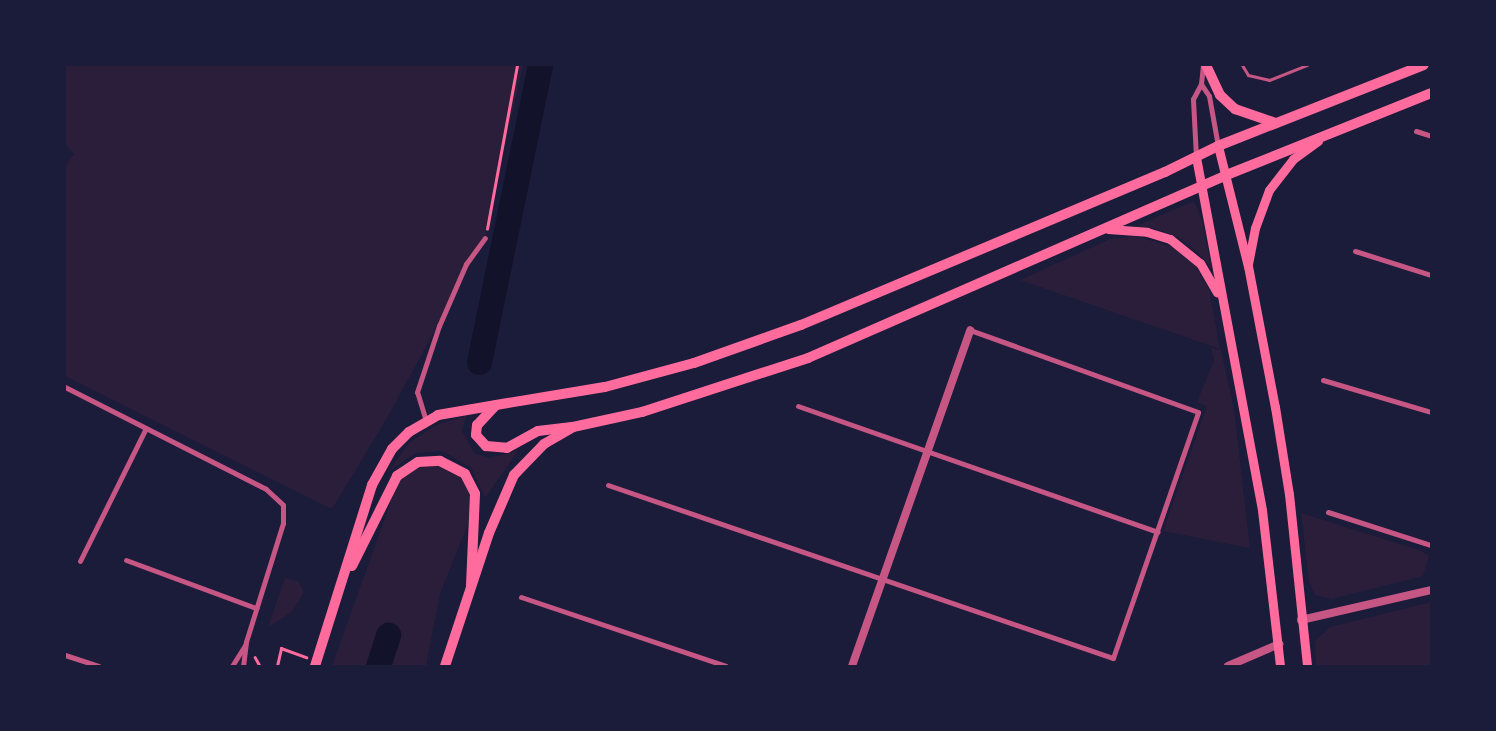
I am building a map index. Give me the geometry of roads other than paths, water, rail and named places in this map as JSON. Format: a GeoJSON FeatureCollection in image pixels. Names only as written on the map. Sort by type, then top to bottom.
{"type":"FeatureCollection","features":[{"type":"Feature","properties":{"kind":"main road"},"geometry":{"type":"LineString","coordinates":[[1204,65],[1227,102],[1235,109],[1276,123]]}},
{"type":"Feature","properties":{"kind":"main road"},"geometry":{"type":"LineString","coordinates":[[315,666],[372,485],[382,464],[400,440],[426,421],[455,411],[605,387],[694,363],[801,325],[1218,146],[1424,65]]}},
{"type":"Feature","properties":{"kind":"main road"},"geometry":{"type":"LineString","coordinates":[[496,405],[477,425],[476,435],[486,446],[507,448],[538,431],[573,427],[651,409],[808,358],[1108,229],[1224,176],[1324,136],[1394,105],[1431,93]]}},
{"type":"Feature","properties":{"kind":"main road"},"geometry":{"type":"LineString","coordinates":[[1248,266],[1255,228],[1269,190],[1293,159],[1324,136]]}},
{"type":"Feature","properties":{"kind":"main road"},"geometry":{"type":"LineString","coordinates":[[1218,146],[1248,266],[1289,494],[1307,666]]}},
{"type":"Feature","properties":{"kind":"main road"},"geometry":{"type":"LineString","coordinates":[[1196,157],[1204,186],[1222,301],[1262,510],[1279,644],[1280,666]]}},
{"type":"Feature","properties":{"kind":"main road"},"geometry":{"type":"LineString","coordinates":[[1108,229],[1147,232],[1170,239],[1200,263],[1222,301]]}},
{"type":"Feature","properties":{"kind":"main road"},"geometry":{"type":"LineString","coordinates":[[445,666],[471,586],[514,476],[539,448],[573,427]]}},
{"type":"Feature","properties":{"kind":"main road"},"geometry":{"type":"LineString","coordinates":[[336,600],[397,476],[406,468],[425,460],[453,465],[472,484],[475,506],[471,586]]}},
{"type":"Feature","properties":{"kind":"street"},"geometry":{"type":"LineString","coordinates":[[1196,157],[1193,99],[1201,84],[1204,65]]}},
{"type":"Feature","properties":{"kind":"street"},"geometry":{"type":"LineString","coordinates":[[1201,84],[1210,96],[1218,146]]}},
{"type":"Feature","properties":{"kind":"street"},"geometry":{"type":"LineString","coordinates":[[1416,131],[1431,136]]}},
{"type":"Feature","properties":{"kind":"street"},"geometry":{"type":"LineString","coordinates":[[426,421],[417,392],[439,326],[466,264],[485,238]]}},
{"type":"Feature","properties":{"kind":"street"},"geometry":{"type":"LineString","coordinates":[[1355,251],[1431,274]]}},
{"type":"Feature","properties":{"kind":"street"},"geometry":{"type":"LineString","coordinates":[[608,485],[882,579],[1113,658],[1198,412],[970,330],[882,579],[852,666]]}},
{"type":"Feature","properties":{"kind":"street"},"geometry":{"type":"LineString","coordinates":[[1323,380],[1431,412]]}},
{"type":"Feature","properties":{"kind":"street"},"geometry":{"type":"LineString","coordinates":[[65,387],[266,489],[283,505],[283,524],[246,642],[243,666]]}},
{"type":"Feature","properties":{"kind":"street"},"geometry":{"type":"LineString","coordinates":[[798,406],[1158,532]]}},
{"type":"Feature","properties":{"kind":"street"},"geometry":{"type":"LineString","coordinates":[[80,562],[146,428]]}},
{"type":"Feature","properties":{"kind":"street"},"geometry":{"type":"LineString","coordinates":[[1328,512],[1431,545]]}},
{"type":"Feature","properties":{"kind":"street"},"geometry":{"type":"LineString","coordinates":[[126,560],[256,608]]}},
{"type":"Feature","properties":{"kind":"street"},"geometry":{"type":"LineString","coordinates":[[1301,620],[1431,590]]}},
{"type":"Feature","properties":{"kind":"street"},"geometry":{"type":"LineString","coordinates":[[521,597],[726,666]]}},
{"type":"Feature","properties":{"kind":"street"},"geometry":{"type":"LineString","coordinates":[[232,666],[246,642]]}},
{"type":"Feature","properties":{"kind":"street"},"geometry":{"type":"LineString","coordinates":[[1228,666],[1279,644]]}},
{"type":"Feature","properties":{"kind":"street"},"geometry":{"type":"LineString","coordinates":[[65,655],[98,666]]}},
{"type":"Feature","properties":{"kind":"lane"},"geometry":{"type":"LineString","coordinates":[[1242,65],[1248,75],[1258,80],[1268,80],[1307,65]]}},
{"type":"Feature","properties":{"kind":"waterway"},"geometry":{"type":"LineString","coordinates":[[479,362],[540,65]]}},
{"type":"Feature","properties":{"kind":"waterway"},"geometry":{"type":"LineString","coordinates":[[378,666],[388,635]]}}]}
